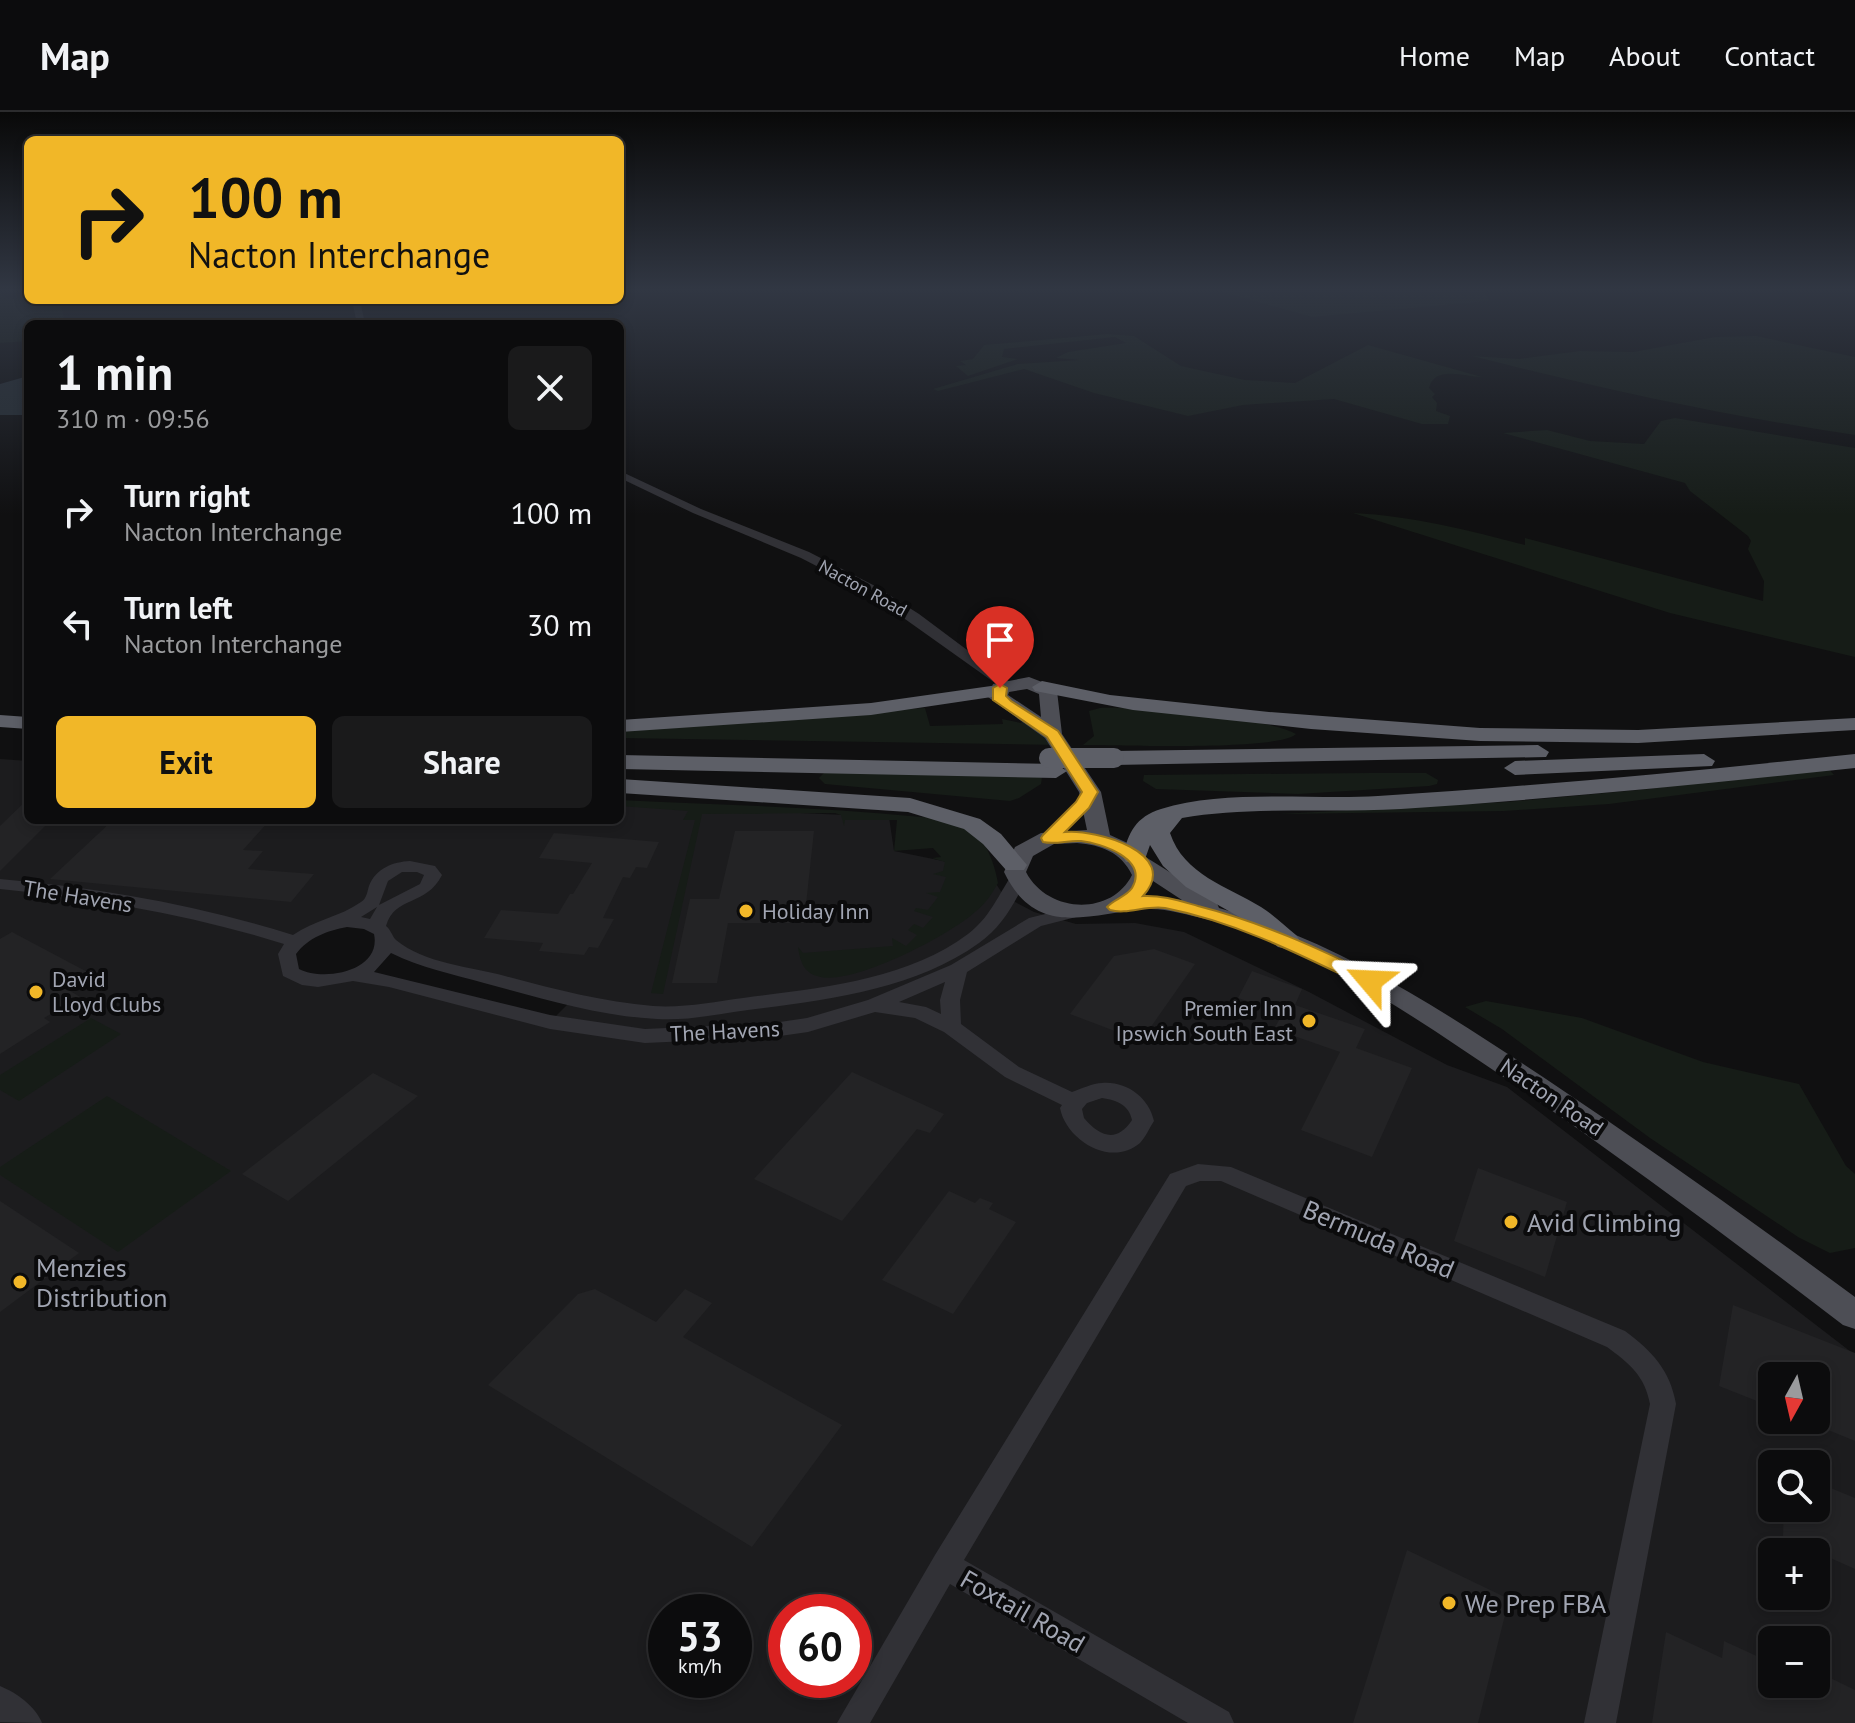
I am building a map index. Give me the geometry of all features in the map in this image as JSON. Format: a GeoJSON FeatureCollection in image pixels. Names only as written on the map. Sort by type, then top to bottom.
{"type":"FeatureCollection","features":[{"type":"Feature","properties":{"kind":"highway"},"geometry":{"type":"LineString","coordinates":[[1042,687],[1079,696],[1179,708],[1435,733],[1567,737],[1677,735],[1855,724]]}},
{"type":"Feature","properties":{"kind":"highway"},"geometry":{"type":"LineString","coordinates":[[624,726],[871,709],[1002,688]]}},
{"type":"Feature","properties":{"kind":"highway"},"geometry":{"type":"LineString","coordinates":[[0,721],[20,735]]}},
{"type":"Feature","properties":{"kind":"highway"},"geometry":{"type":"LineString","coordinates":[[1115,765],[1691,747],[1855,736]]}},
{"type":"Feature","properties":{"kind":"highway"},"geometry":{"type":"LineString","coordinates":[[624,749],[1052,765]]}},
{"type":"Feature","properties":{"kind":"highway"},"geometry":{"type":"LineString","coordinates":[[624,762],[1115,765],[1438,771],[1691,762],[1855,750]]}},
{"type":"Feature","properties":{"kind":"highway"},"geometry":{"type":"LineString","coordinates":[[1137,859],[1144,827],[1153,819],[1195,809],[1310,807],[1548,793],[1855,761]]}},
{"type":"Feature","properties":{"kind":"highway"},"geometry":{"type":"LineString","coordinates":[[624,786],[910,805],[972,824],[992,839],[1016,872]]}},
{"type":"Feature","properties":{"kind":"highway"},"geometry":{"type":"LineString","coordinates":[[1174,813],[1158,833],[1166,856],[1190,878],[1253,914],[1287,941]]}},
{"type":"Feature","properties":{"kind":"main road"},"geometry":{"type":"LineString","coordinates":[[1052,734],[1048,691],[1029,683],[1002,688],[998,697],[1052,734],[1090,792],[1100,839]]}},
{"type":"Feature","properties":{"kind":"main road"},"geometry":{"type":"LineString","coordinates":[[1049,838],[1077,836],[1100,839],[1137,859],[1144,875],[1141,888],[1131,899],[1116,907],[1078,911],[1039,901],[1016,872],[1029,847],[1049,838],[1083,805],[1090,792]]}},
{"type":"Feature","properties":{"kind":"main road","name":"Nacton Road"},"geometry":{"type":"LineString","coordinates":[[1137,859],[1226,918]]}},
{"type":"Feature","properties":{"kind":"main road","name":"Nacton Road"},"geometry":{"type":"LineString","coordinates":[[1116,907],[1147,901],[1226,918],[1287,941],[1370,981],[1450,1028],[1627,1147],[1855,1315]]}},
{"type":"Feature","properties":{"kind":"street","name":"Nacton Road"},"geometry":{"type":"LineString","coordinates":[[624,476],[706,515],[805,555],[871,589],[914,617],[1002,688]]}},
{"type":"Feature","properties":{"kind":"street"},"geometry":{"type":"LineString","coordinates":[[335,923],[365,910],[377,895],[379,881],[393,870],[413,866],[429,870],[433,875],[427,887],[390,904],[378,917],[382,935],[373,964],[353,975]]}},
{"type":"Feature","properties":{"kind":"street","name":"The Havens"},"geometry":{"type":"LineString","coordinates":[[1016,872],[1011,901],[996,921],[950,953],[908,972],[858,988],[819,996],[678,1013],[572,999],[411,957],[359,922],[335,923],[313,930],[296,942],[285,961],[295,976],[322,982],[353,975],[389,981],[550,1022],[645,1036],[773,1030],[808,1025],[875,1005],[958,969],[1035,922],[1078,911]]}},
{"type":"Feature","properties":{"kind":"street","name":"The Havens"},"geometry":{"type":"LineString","coordinates":[[0,884],[82,894],[250,926],[296,942]]}},
{"type":"Feature","properties":{"kind":"street"},"geometry":{"type":"LineString","coordinates":[[951,1027],[950,1000],[958,969]]}},
{"type":"Feature","properties":{"kind":"street"},"geometry":{"type":"LineString","coordinates":[[875,1005],[919,1012],[951,1027],[1012,1072],[1074,1102]]}},
{"type":"Feature","properties":{"kind":"street","name":"Bermuda Road"},"geometry":{"type":"LineString","coordinates":[[945,1565],[1178,1180],[1198,1172],[1223,1173],[1616,1339],[1642,1358],[1654,1373],[1661,1384],[1663,1404],[1600,1723]]}},
{"type":"Feature","properties":{"kind":"street","name":"Foxtail Road"},"geometry":{"type":"LineString","coordinates":[[853,1723],[945,1565],[1218,1723]]}},
{"type":"Feature","properties":{"kind":"street"},"geometry":{"type":"LineString","coordinates":[[0,1702],[26,1723]]}},
{"type":"Feature","properties":{"kind":"shaded area"},"geometry":{"type":"Polygon","coordinates":[[[1003,364],[968,376],[956,366],[1003,364]]]}},
{"type":"Feature","properties":{"kind":"shaded area"},"geometry":{"type":"Polygon","coordinates":[[[1017,364],[1178,364],[1245,380],[1295,383],[1331,364],[1436,364],[1482,377],[1444,374],[1432,381],[1429,388],[1435,394],[1432,397],[1437,403],[1436,411],[1450,416],[1448,424],[1422,424],[1334,399],[1243,405],[1188,416],[1094,393],[1024,369],[938,391],[933,389],[1017,364]]]}},
{"type":"Feature","properties":{"kind":"shaded area"},"geometry":{"type":"Polygon","coordinates":[[[1506,364],[1855,364],[1855,435],[1758,419],[1506,364]]]}},
{"type":"Feature","properties":{"kind":"shaded area"},"geometry":{"type":"Polygon","coordinates":[[[24,377],[24,415],[0,415],[0,384],[24,377]]]}},
{"type":"Feature","properties":{"kind":"shaded area"},"geometry":{"type":"Polygon","coordinates":[[[1675,418],[1855,448],[1855,657],[1670,613],[1353,513],[1418,520],[1525,545],[1525,538],[1763,601],[1764,581],[1748,549],[1751,541],[1748,536],[1690,491],[1685,483],[1503,433],[1547,430],[1590,441],[1644,444],[1661,421],[1675,418]]]}},
{"type":"Feature","properties":{"kind":"shaded area"},"geometry":{"type":"Polygon","coordinates":[[[925,708],[930,726],[1003,724],[1002,719],[1021,723],[1024,718],[1059,745],[624,738],[624,729],[925,708]]]}},
{"type":"Feature","properties":{"kind":"shaded area"},"geometry":{"type":"Polygon","coordinates":[[[1100,708],[1232,718],[1282,728],[1296,734],[1260,743],[1230,745],[1083,745],[1094,736],[1089,711],[1100,708]]]}},
{"type":"Feature","properties":{"kind":"shaded area"},"geometry":{"type":"Polygon","coordinates":[[[0,759],[24,761],[24,824],[624,824],[624,805],[889,817],[894,851],[987,870],[1004,896],[1034,912],[1076,924],[1135,923],[1184,932],[1309,992],[1447,1065],[1507,1087],[1855,1355],[1855,1723],[0,1723],[0,759]],[[335,923],[289,951],[302,979],[353,975],[550,1022],[572,1000],[411,957],[384,932],[335,923]]]}},
{"type":"Feature","properties":{"kind":"shaded area"},"geometry":{"type":"Polygon","coordinates":[[[1855,761],[1827,767],[1834,775],[1609,804],[1504,811],[1279,814],[1507,802],[1649,789],[1855,761]]]}},
{"type":"Feature","properties":{"kind":"shaded area"},"geometry":{"type":"Polygon","coordinates":[[[826,771],[1042,777],[1041,784],[1010,801],[825,784],[819,778],[826,771]]]}},
{"type":"Feature","properties":{"kind":"shaded area"},"geometry":{"type":"Polygon","coordinates":[[[1426,773],[1438,780],[1437,784],[1298,794],[1156,789],[1143,781],[1144,775],[1426,773]]]}},
{"type":"Feature","properties":{"kind":"shaded area"},"geometry":{"type":"Polygon","coordinates":[[[624,800],[950,816],[969,826],[982,840],[994,865],[998,883],[975,912],[922,946],[852,974],[832,978],[817,976],[805,968],[798,947],[803,953],[893,946],[892,938],[906,946],[917,935],[908,930],[914,924],[923,928],[933,917],[914,911],[916,908],[928,910],[938,897],[926,893],[940,892],[946,877],[933,874],[943,871],[945,862],[932,858],[941,857],[933,848],[894,851],[897,820],[845,820],[844,826],[841,815],[835,813],[702,814],[663,994],[651,993],[695,820],[683,820],[688,811],[624,806],[624,800]]]}},
{"type":"Feature","properties":{"kind":"shaded area"},"geometry":{"type":"Polygon","coordinates":[[[1486,1001],[1582,1018],[1703,1062],[1799,1084],[1846,1166],[1855,1174],[1855,1248],[1830,1253],[1798,1237],[1650,1138],[1502,1029],[1465,1007],[1486,1001]]]}},
{"type":"Feature","properties":{"kind":"shaded area"},"geometry":{"type":"Polygon","coordinates":[[[91,1018],[121,1034],[19,1101],[0,1090],[0,1075],[91,1018]]]}},
{"type":"Feature","properties":{"kind":"shaded area"},"geometry":{"type":"Polygon","coordinates":[[[107,1096],[231,1171],[118,1252],[0,1175],[0,1167],[107,1096]]]}},
{"type":"Feature","properties":{"kind":"building"},"geometry":{"type":"Polygon","coordinates":[[[24,803],[24,824],[47,824],[0,871],[0,826],[24,803]]]}},
{"type":"Feature","properties":{"kind":"building"},"geometry":{"type":"Polygon","coordinates":[[[109,824],[266,824],[243,850],[263,851],[248,869],[314,874],[291,902],[50,879],[109,824]]]}},
{"type":"Feature","properties":{"kind":"building","name":"Holiday Inn"},"geometry":{"type":"Polygon","coordinates":[[[735,831],[814,831],[804,923],[728,923],[717,983],[672,983],[690,899],[719,899],[735,831]]]}},
{"type":"Feature","properties":{"kind":"building"},"geometry":{"type":"Polygon","coordinates":[[[554,833],[659,842],[647,868],[636,867],[630,878],[623,877],[603,918],[614,919],[598,948],[589,947],[584,955],[539,951],[543,943],[484,938],[501,910],[558,914],[573,894],[592,863],[539,858],[554,833]]]}},
{"type":"Feature","properties":{"kind":"building","name":"David Lloyd Clubs"},"geometry":{"type":"Polygon","coordinates":[[[12,932],[93,975],[67,989],[80,997],[44,1018],[50,1022],[0,1054],[0,939],[12,932]]]}},
{"type":"Feature","properties":{"kind":"building"},"geometry":{"type":"Polygon","coordinates":[[[1154,949],[1195,964],[1141,1041],[1070,1014],[1114,956],[1154,949]]]}},
{"type":"Feature","properties":{"kind":"building"},"geometry":{"type":"Polygon","coordinates":[[[1252,971],[1302,989],[1295,1005],[1365,1029],[1356,1048],[1412,1068],[1372,1157],[1301,1130],[1340,1052],[1274,1029],[1283,1013],[1238,998],[1252,971]]]}},
{"type":"Feature","properties":{"kind":"building"},"geometry":{"type":"Polygon","coordinates":[[[852,1072],[944,1114],[930,1133],[917,1129],[842,1221],[754,1179],[852,1072]]]}},
{"type":"Feature","properties":{"kind":"building"},"geometry":{"type":"Polygon","coordinates":[[[373,1073],[418,1096],[288,1201],[242,1174],[373,1073]]]}},
{"type":"Feature","properties":{"kind":"building","name":"Avid Climbing"},"geometry":{"type":"Polygon","coordinates":[[[1478,1168],[1567,1202],[1545,1277],[1454,1241],[1478,1168]]]}},
{"type":"Feature","properties":{"kind":"building"},"geometry":{"type":"Polygon","coordinates":[[[949,1191],[975,1203],[980,1198],[993,1203],[989,1209],[1016,1222],[953,1314],[882,1280],[949,1191]]]}},
{"type":"Feature","properties":{"kind":"building","name":"Menzies Distribution"},"geometry":{"type":"Polygon","coordinates":[[[0,1201],[79,1253],[0,1312],[0,1201]]]}},
{"type":"Feature","properties":{"kind":"building"},"geometry":{"type":"Polygon","coordinates":[[[595,1289],[656,1322],[685,1289],[712,1303],[683,1337],[842,1425],[752,1547],[488,1385],[578,1294],[595,1289]]]}},
{"type":"Feature","properties":{"kind":"building"},"geometry":{"type":"Polygon","coordinates":[[[1733,1305],[1855,1353],[1855,1441],[1830,1431],[1830,1362],[1758,1362],[1758,1401],[1719,1386],[1733,1305]]]}},
{"type":"Feature","properties":{"kind":"building"},"geometry":{"type":"Polygon","coordinates":[[[1830,1488],[1855,1498],[1855,1569],[1830,1558],[1830,1538],[1783,1537],[1784,1522],[1830,1522],[1830,1488]]]}},
{"type":"Feature","properties":{"kind":"building"},"geometry":{"type":"Polygon","coordinates":[[[1407,1550],[1509,1599],[1478,1723],[1353,1723],[1407,1550]]]}},
{"type":"Feature","properties":{"kind":"building"},"geometry":{"type":"Polygon","coordinates":[[[1666,1632],[1722,1658],[1724,1641],[1758,1657],[1758,1698],[1830,1698],[1830,1678],[1855,1690],[1855,1723],[1652,1723],[1666,1632]]]}},
{"type":"Feature","properties":{"kind":"place","name":"Holiday Inn"},"geometry":{"type":"Point","coordinates":[746,911]}},
{"type":"Feature","properties":{"kind":"place","name":"David Lloyd Clubs"},"geometry":{"type":"Point","coordinates":[36,992]}},
{"type":"Feature","properties":{"kind":"place","name":"Premier Inn Ipswich South East"},"geometry":{"type":"Point","coordinates":[1309,1021]}},
{"type":"Feature","properties":{"kind":"place","name":"Avid Climbing"},"geometry":{"type":"Point","coordinates":[1511,1222]}},
{"type":"Feature","properties":{"kind":"place","name":"Menzies Distribution"},"geometry":{"type":"Point","coordinates":[20,1282]}},
{"type":"Feature","properties":{"kind":"place","name":"We Prep FBA"},"geometry":{"type":"Point","coordinates":[1449,1603]}},
{"type":"Feature","properties":{"kind":"route"},"geometry":{"type":"LineString","coordinates":[[1000,688],[998,697],[1052,734],[1090,792],[1075,814],[1049,838],[1077,836],[1100,839],[1128,851],[1139,862],[1144,875],[1141,888],[1131,899],[1116,907],[1147,901],[1226,918],[1287,941],[1370,981]]}}]}
